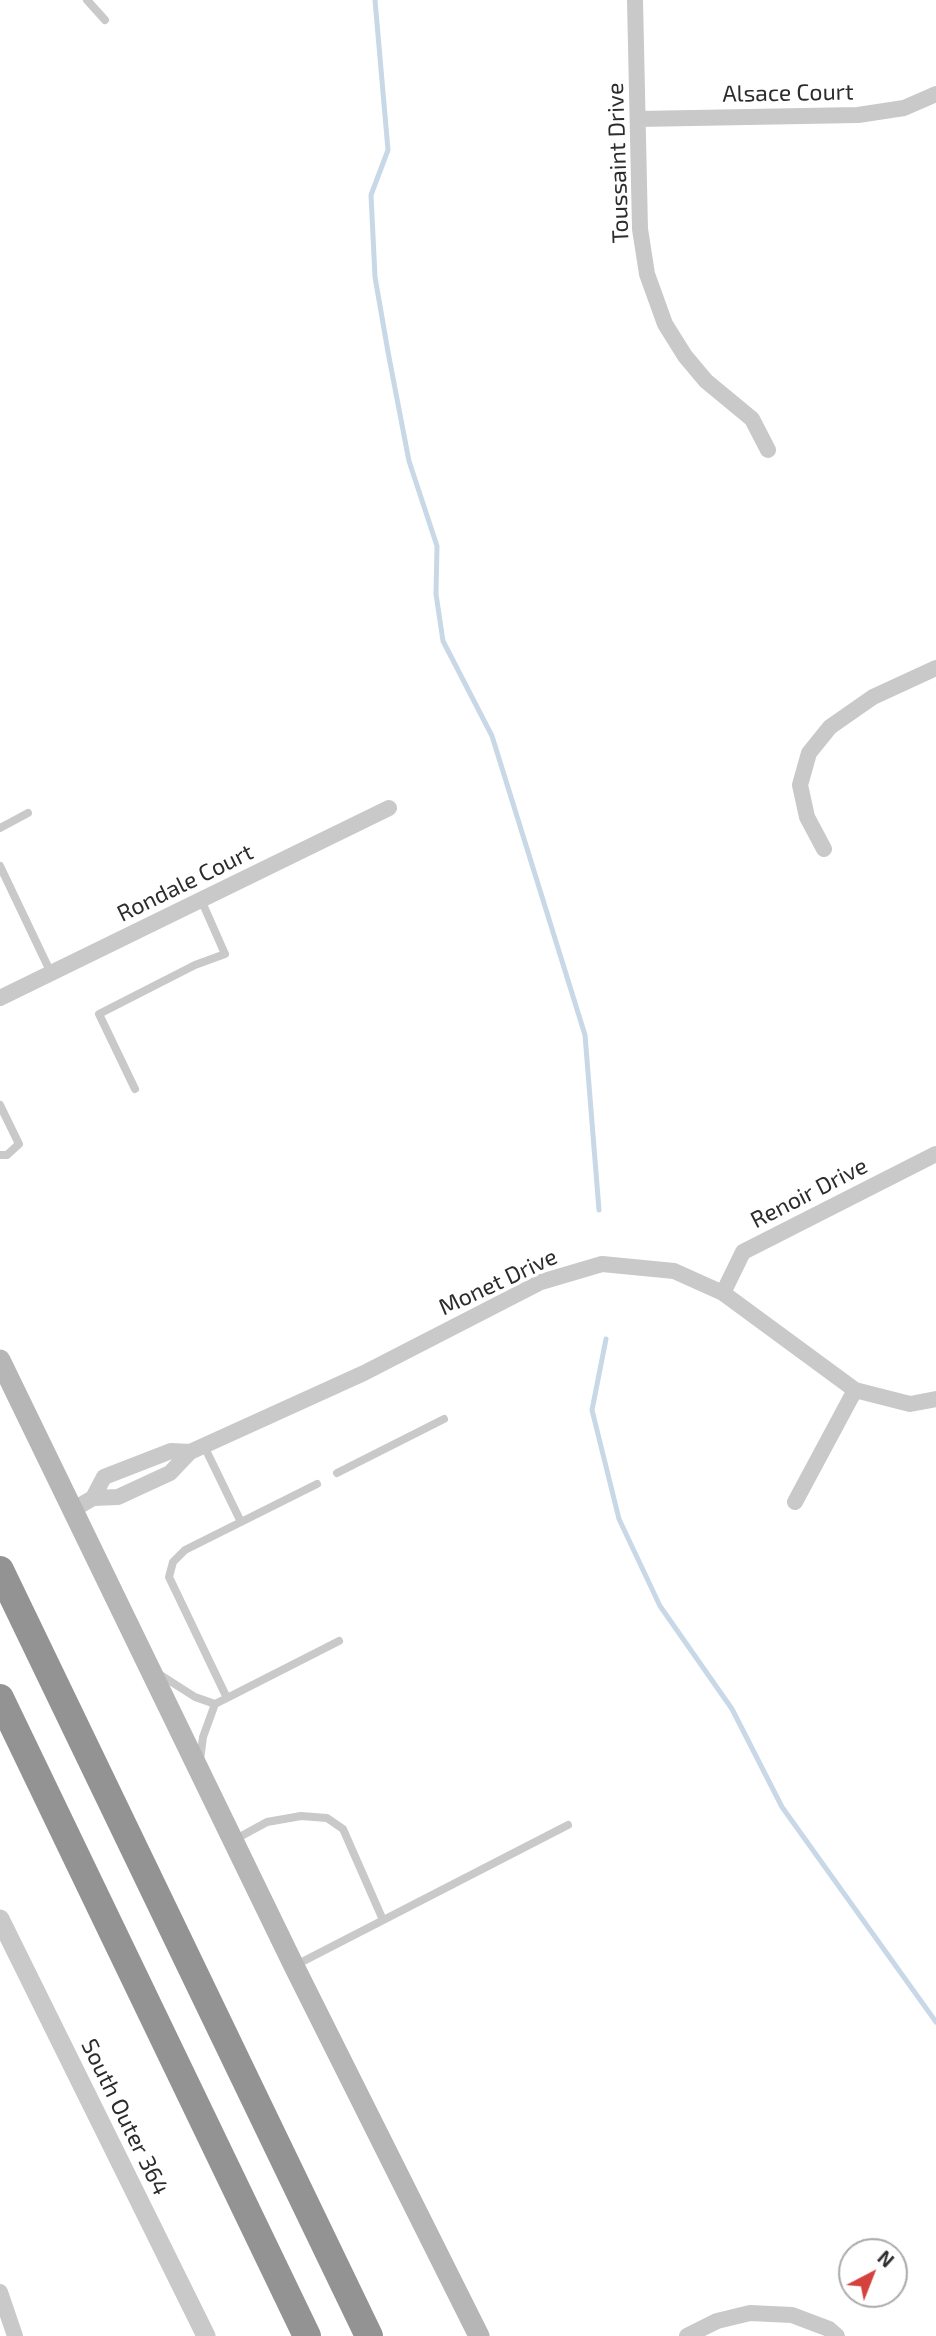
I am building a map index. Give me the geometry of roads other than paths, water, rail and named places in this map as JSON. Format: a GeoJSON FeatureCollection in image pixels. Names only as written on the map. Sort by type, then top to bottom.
{"type":"FeatureCollection","features":[{"type":"Feature","properties":{"kind":"highway"},"geometry":{"type":"LineString","coordinates":[[0,1570],[369,2336]]}},
{"type":"Feature","properties":{"kind":"highway"},"geometry":{"type":"LineString","coordinates":[[0,1698],[307,2336]]}},
{"type":"Feature","properties":{"kind":"main road"},"geometry":{"type":"LineString","coordinates":[[0,1360],[294,1966],[479,2336]]}},
{"type":"Feature","properties":{"kind":"street","name":"Toussaint Drive"},"geometry":{"type":"LineString","coordinates":[[635,0],[640,229],[647,274],[656,301],[685,356],[706,381],[752,419],[768,450]]}},
{"type":"Feature","properties":{"kind":"street","name":"Alsace Court"},"geometry":{"type":"LineString","coordinates":[[638,119],[858,115],[904,108],[936,94]]}},
{"type":"Feature","properties":{"kind":"street"},"geometry":{"type":"LineString","coordinates":[[824,849],[807,817],[800,785],[809,754],[830,727],[873,697],[936,668]]}},
{"type":"Feature","properties":{"kind":"street","name":"Rondale Court"},"geometry":{"type":"LineString","coordinates":[[0,998],[202,902],[389,808]]}},
{"type":"Feature","properties":{"kind":"street","name":"Renoir Drive"},"geometry":{"type":"LineString","coordinates":[[723,1293],[743,1252],[936,1154]]}},
{"type":"Feature","properties":{"kind":"street","name":"Monet Drive"},"geometry":{"type":"LineString","coordinates":[[74,1509],[93,1498],[118,1497],[170,1473],[197,1449],[364,1373],[541,1282],[602,1264],[674,1271],[723,1293],[855,1390],[910,1404],[936,1399]]}},
{"type":"Feature","properties":{"kind":"street"},"geometry":{"type":"LineString","coordinates":[[795,1502],[855,1390]]}},
{"type":"Feature","properties":{"kind":"street","name":"Monet Drive"},"geometry":{"type":"LineString","coordinates":[[93,1498],[104,1478],[171,1451],[197,1449]]}},
{"type":"Feature","properties":{"kind":"street","name":"South Outer 364"},"geometry":{"type":"LineString","coordinates":[[0,1919],[206,2336]]}},
{"type":"Feature","properties":{"kind":"street"},"geometry":{"type":"LineString","coordinates":[[0,1947],[21,1961]]}},
{"type":"Feature","properties":{"kind":"street"},"geometry":{"type":"LineString","coordinates":[[0,2292],[15,2336]]}},
{"type":"Feature","properties":{"kind":"street"},"geometry":{"type":"LineString","coordinates":[[687,2336],[717,2321],[750,2313],[792,2315],[829,2329],[837,2336]]}},
{"type":"Feature","properties":{"kind":"lane"},"geometry":{"type":"LineString","coordinates":[[88,0],[105,20]]}},
{"type":"Feature","properties":{"kind":"lane"},"geometry":{"type":"LineString","coordinates":[[0,828],[28,813]]}},
{"type":"Feature","properties":{"kind":"lane"},"geometry":{"type":"LineString","coordinates":[[0,866],[51,973]]}},
{"type":"Feature","properties":{"kind":"lane"},"geometry":{"type":"LineString","coordinates":[[135,1089],[99,1014],[195,965],[225,954],[202,902]]}},
{"type":"Feature","properties":{"kind":"lane"},"geometry":{"type":"LineString","coordinates":[[0,1105],[19,1144],[7,1155],[0,1155]]}},
{"type":"Feature","properties":{"kind":"lane"},"geometry":{"type":"LineString","coordinates":[[337,1473],[444,1419]]}},
{"type":"Feature","properties":{"kind":"lane"},"geometry":{"type":"LineString","coordinates":[[197,1449],[241,1522]]}},
{"type":"Feature","properties":{"kind":"lane"},"geometry":{"type":"LineString","coordinates":[[227,1698],[169,1577],[173,1562],[185,1550],[317,1484]]}},
{"type":"Feature","properties":{"kind":"lane"},"geometry":{"type":"LineString","coordinates":[[199,1768],[203,1737],[215,1704],[339,1640]]}},
{"type":"Feature","properties":{"kind":"lane"},"geometry":{"type":"LineString","coordinates":[[150,1667],[195,1697],[215,1704]]}},
{"type":"Feature","properties":{"kind":"lane"},"geometry":{"type":"LineString","coordinates":[[234,1840],[267,1822],[301,1816],[327,1818],[343,1829],[383,1920]]}},
{"type":"Feature","properties":{"kind":"lane"},"geometry":{"type":"LineString","coordinates":[[294,1966],[568,1825]]}},
{"type":"Feature","properties":{"kind":"waterway"},"geometry":{"type":"LineString","coordinates":[[375,0],[388,150],[371,195],[375,277],[388,352],[409,461],[437,546],[436,594],[443,641],[492,736],[585,1035],[599,1210]]}},
{"type":"Feature","properties":{"kind":"waterway"},"geometry":{"type":"LineString","coordinates":[[606,1339],[592,1410],[619,1519],[660,1606],[732,1709],[782,1807],[936,2022]]}}]}
